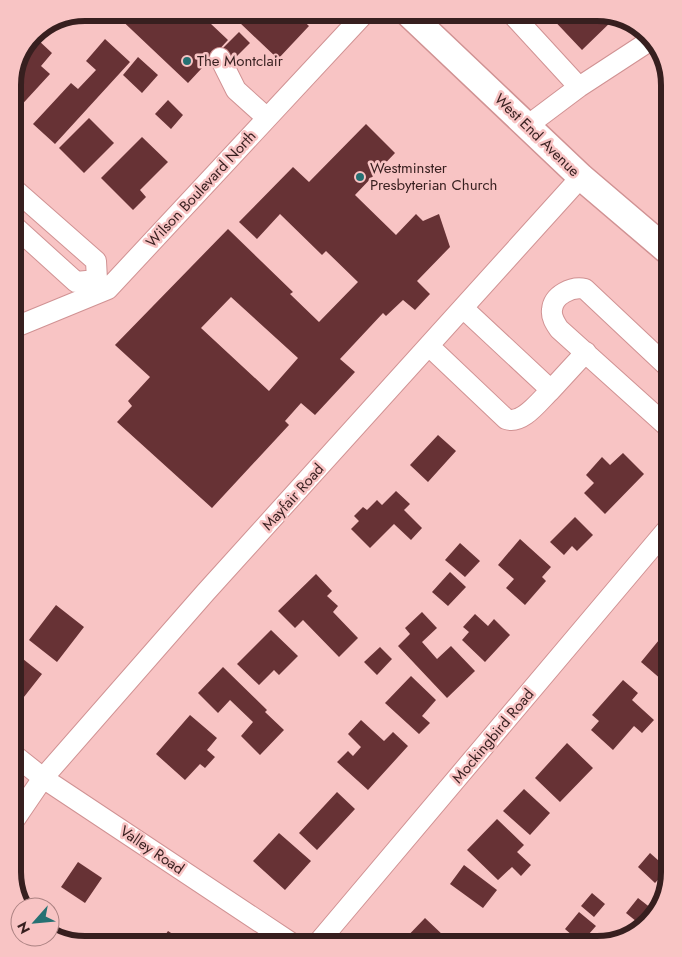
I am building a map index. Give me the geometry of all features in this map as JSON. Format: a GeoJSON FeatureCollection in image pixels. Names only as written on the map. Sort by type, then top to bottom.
{"type":"FeatureCollection","features":[{"type":"Feature","properties":{"kind":"main road","name":"West End Avenue"},"geometry":{"type":"LineString","coordinates":[[416,21],[581,177],[661,244]]}},
{"type":"Feature","properties":{"kind":"street","name":"Wilson Boulevard North"},"geometry":{"type":"LineString","coordinates":[[21,324],[102,285],[267,118],[358,21]]}},
{"type":"Feature","properties":{"kind":"street"},"geometry":{"type":"LineString","coordinates":[[517,21],[579,87]]}},
{"type":"Feature","properties":{"kind":"street"},"geometry":{"type":"LineString","coordinates":[[527,126],[579,87],[646,44]]}},
{"type":"Feature","properties":{"kind":"street"},"geometry":{"type":"LineString","coordinates":[[220,58],[236,90],[267,118]]}},
{"type":"Feature","properties":{"kind":"street","name":"Mayfair Road"},"geometry":{"type":"LineString","coordinates":[[21,809],[43,778],[204,593],[581,177]]}},
{"type":"Feature","properties":{"kind":"street"},"geometry":{"type":"LineString","coordinates":[[21,195],[96,261],[102,285],[76,282],[21,232]]}},
{"type":"Feature","properties":{"kind":"street"},"geometry":{"type":"LineString","coordinates":[[661,360],[585,289],[579,288],[565,292],[554,304],[552,311],[554,320],[559,328],[661,420]]}},
{"type":"Feature","properties":{"kind":"street"},"geometry":{"type":"LineString","coordinates":[[463,308],[551,390]]}},
{"type":"Feature","properties":{"kind":"street"},"geometry":{"type":"LineString","coordinates":[[429,346],[506,419],[511,420],[518,420],[523,416],[551,390],[586,352]]}},
{"type":"Feature","properties":{"kind":"street","name":"Mockingbird Road"},"geometry":{"type":"LineString","coordinates":[[324,936],[661,538]]}},
{"type":"Feature","properties":{"kind":"street","name":"Valley Road"},"geometry":{"type":"LineString","coordinates":[[21,761],[43,778],[281,936]]}},
{"type":"Feature","properties":{"kind":"building","name":"The Montclair"},"geometry":{"type":"Polygon","coordinates":[[[122,21],[212,21],[210,23],[228,40],[188,83],[122,21]]]}},
{"type":"Feature","properties":{"kind":"building"},"geometry":{"type":"Polygon","coordinates":[[[304,21],[309,26],[278,59],[239,22],[304,21]]]}},
{"type":"Feature","properties":{"kind":"building"},"geometry":{"type":"Polygon","coordinates":[[[555,21],[610,22],[582,50],[555,21]]]}},
{"type":"Feature","properties":{"kind":"building"},"geometry":{"type":"Polygon","coordinates":[[[239,32],[250,43],[234,59],[223,48],[239,32]]]}},
{"type":"Feature","properties":{"kind":"building"},"geometry":{"type":"Polygon","coordinates":[[[105,39],[130,62],[55,144],[33,124],[71,83],[78,89],[96,70],[86,61],[105,39]]]}},
{"type":"Feature","properties":{"kind":"building"},"geometry":{"type":"Polygon","coordinates":[[[39,41],[52,53],[41,66],[50,74],[21,106],[23,69],[34,46],[39,41]]]}},
{"type":"Feature","properties":{"kind":"building"},"geometry":{"type":"Polygon","coordinates":[[[138,57],[158,75],[142,93],[123,75],[138,57]]]}},
{"type":"Feature","properties":{"kind":"building"},"geometry":{"type":"Polygon","coordinates":[[[168,100],[183,115],[171,129],[155,114],[168,100]]]}},
{"type":"Feature","properties":{"kind":"building"},"geometry":{"type":"Polygon","coordinates":[[[89,118],[114,143],[84,173],[59,148],[89,118]]]}},
{"type":"Feature","properties":{"kind":"building"},"geometry":{"type":"Polygon","coordinates":[[[366,124],[395,153],[355,195],[396,235],[416,214],[423,221],[439,214],[450,247],[417,281],[430,294],[415,310],[403,300],[386,316],[383,313],[340,359],[355,372],[315,415],[301,403],[285,421],[289,425],[212,508],[117,422],[132,406],[128,401],[150,377],[115,345],[228,229],[293,292],[290,294],[319,322],[358,282],[326,251],[322,255],[280,214],[257,239],[239,222],[293,167],[309,182],[366,124]],[[231,297],[201,328],[269,391],[298,358],[231,297]]]}},
{"type":"Feature","properties":{"kind":"building"},"geometry":{"type":"Polygon","coordinates":[[[142,137],[168,162],[140,190],[146,197],[133,210],[101,178],[142,137]]]}},
{"type":"Feature","properties":{"kind":"building"},"geometry":{"type":"Polygon","coordinates":[[[438,435],[456,451],[428,482],[410,465],[438,435]]]}},
{"type":"Feature","properties":{"kind":"building"},"geometry":{"type":"Polygon","coordinates":[[[623,453],[644,474],[605,514],[584,493],[594,483],[586,475],[602,457],[610,465],[623,453]]]}},
{"type":"Feature","properties":{"kind":"building"},"geometry":{"type":"Polygon","coordinates":[[[396,491],[410,504],[404,510],[422,528],[411,540],[394,524],[370,548],[351,529],[359,521],[354,516],[363,507],[367,510],[377,500],[382,505],[396,491]]]}},
{"type":"Feature","properties":{"kind":"building"},"geometry":{"type":"Polygon","coordinates":[[[575,517],[593,535],[577,551],[572,546],[564,555],[550,542],[575,517]]]}},
{"type":"Feature","properties":{"kind":"building"},"geometry":{"type":"Polygon","coordinates":[[[520,539],[551,567],[542,577],[546,581],[525,605],[506,588],[514,579],[498,565],[520,539]]]}},
{"type":"Feature","properties":{"kind":"building"},"geometry":{"type":"Polygon","coordinates":[[[460,543],[480,561],[465,577],[445,560],[460,543]]]}},
{"type":"Feature","properties":{"kind":"building"},"geometry":{"type":"Polygon","coordinates":[[[450,572],[466,587],[448,606],[432,592],[450,572]]]}},
{"type":"Feature","properties":{"kind":"building"},"geometry":{"type":"Polygon","coordinates":[[[316,574],[332,591],[327,596],[338,606],[333,612],[358,638],[339,657],[303,620],[295,628],[278,611],[316,574]]]}},
{"type":"Feature","properties":{"kind":"building"},"geometry":{"type":"Polygon","coordinates":[[[56,605],[84,627],[57,662],[29,640],[56,605]]]}},
{"type":"Feature","properties":{"kind":"building"},"geometry":{"type":"Polygon","coordinates":[[[422,612],[437,628],[422,642],[437,659],[451,646],[475,671],[447,698],[398,646],[410,634],[405,628],[422,612]]]}},
{"type":"Feature","properties":{"kind":"building"},"geometry":{"type":"Polygon","coordinates":[[[475,614],[488,626],[494,619],[510,635],[485,662],[462,640],[469,632],[463,627],[475,614]]]}},
{"type":"Feature","properties":{"kind":"building"},"geometry":{"type":"Polygon","coordinates":[[[271,630],[298,656],[279,675],[274,670],[259,685],[237,664],[271,630]]]}},
{"type":"Feature","properties":{"kind":"building"},"geometry":{"type":"Polygon","coordinates":[[[661,638],[661,679],[641,662],[661,638]]]}},
{"type":"Feature","properties":{"kind":"building"},"geometry":{"type":"Polygon","coordinates":[[[380,647],[392,659],[377,675],[364,662],[380,647]]]}},
{"type":"Feature","properties":{"kind":"building"},"geometry":{"type":"Polygon","coordinates":[[[23,659],[42,674],[21,701],[21,662],[23,659]]]}},
{"type":"Feature","properties":{"kind":"building"},"geometry":{"type":"Polygon","coordinates":[[[223,667],[267,710],[265,712],[284,730],[260,755],[241,736],[253,722],[230,700],[218,713],[198,693],[223,667]]]}},
{"type":"Feature","properties":{"kind":"building"},"geometry":{"type":"Polygon","coordinates":[[[411,676],[436,700],[422,716],[430,723],[419,734],[385,703],[411,676]]]}},
{"type":"Feature","properties":{"kind":"building"},"geometry":{"type":"Polygon","coordinates":[[[623,680],[638,693],[632,700],[654,720],[642,733],[634,726],[613,750],[591,730],[599,721],[592,715],[623,680]]]}},
{"type":"Feature","properties":{"kind":"building"},"geometry":{"type":"Polygon","coordinates":[[[190,715],[217,738],[207,750],[215,757],[205,768],[200,764],[185,780],[156,754],[190,715]]]}},
{"type":"Feature","properties":{"kind":"building"},"geometry":{"type":"Polygon","coordinates":[[[361,720],[384,741],[393,732],[408,746],[368,790],[337,762],[348,751],[353,756],[361,747],[348,734],[361,720]]]}},
{"type":"Feature","properties":{"kind":"building"},"geometry":{"type":"Polygon","coordinates":[[[567,743],[593,768],[560,802],[535,778],[567,743]]]}},
{"type":"Feature","properties":{"kind":"building"},"geometry":{"type":"Polygon","coordinates":[[[524,789],[550,813],[530,835],[503,811],[524,789]]]}},
{"type":"Feature","properties":{"kind":"building"},"geometry":{"type":"Polygon","coordinates":[[[337,792],[355,809],[317,850],[299,833],[337,792]]]}},
{"type":"Feature","properties":{"kind":"building"},"geometry":{"type":"Polygon","coordinates":[[[497,819],[524,845],[517,852],[531,865],[521,876],[512,867],[498,880],[467,850],[497,819]]]}},
{"type":"Feature","properties":{"kind":"building"},"geometry":{"type":"Polygon","coordinates":[[[279,833],[311,861],[285,890],[253,861],[279,833]]]}},
{"type":"Feature","properties":{"kind":"building"},"geometry":{"type":"Polygon","coordinates":[[[650,853],[661,863],[660,877],[655,883],[638,867],[650,853]]]}},
{"type":"Feature","properties":{"kind":"building"},"geometry":{"type":"Polygon","coordinates":[[[78,862],[102,878],[85,903],[61,887],[78,862]]]}},
{"type":"Feature","properties":{"kind":"building"},"geometry":{"type":"Polygon","coordinates":[[[464,865],[497,890],[483,908],[450,884],[464,865]]]}},
{"type":"Feature","properties":{"kind":"building"},"geometry":{"type":"Polygon","coordinates":[[[592,893],[605,904],[594,917],[581,906],[592,893]]]}},
{"type":"Feature","properties":{"kind":"building"},"geometry":{"type":"Polygon","coordinates":[[[638,898],[650,907],[637,922],[626,913],[638,898]]]}},
{"type":"Feature","properties":{"kind":"building"},"geometry":{"type":"Polygon","coordinates":[[[579,912],[596,926],[587,936],[573,936],[565,929],[579,912]]]}},
{"type":"Feature","properties":{"kind":"building"},"geometry":{"type":"Polygon","coordinates":[[[425,918],[444,936],[408,936],[425,918]]]}},
{"type":"Feature","properties":{"kind":"building"},"geometry":{"type":"Polygon","coordinates":[[[168,931],[176,936],[165,936],[168,931]]]}},
{"type":"Feature","properties":{"kind":"place","name":"The Montclair"},"geometry":{"type":"Point","coordinates":[187,61]}},
{"type":"Feature","properties":{"kind":"place","name":"Westminster Presbyterian Church"},"geometry":{"type":"Point","coordinates":[360,177]}}]}
